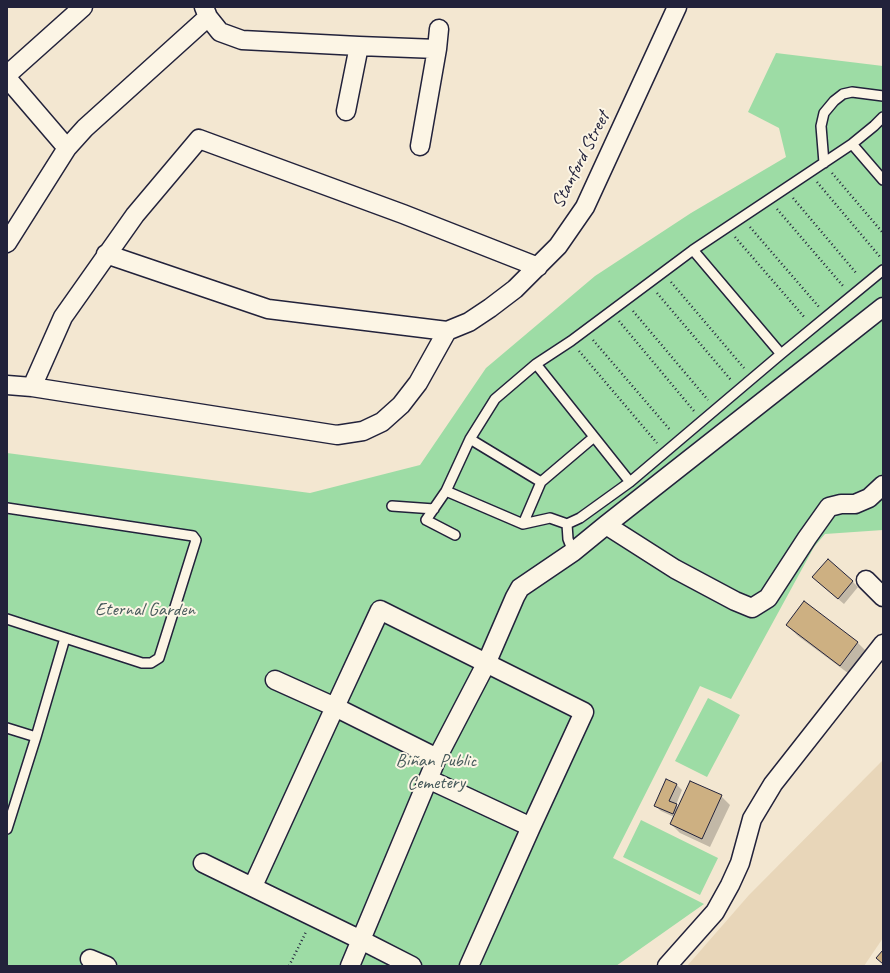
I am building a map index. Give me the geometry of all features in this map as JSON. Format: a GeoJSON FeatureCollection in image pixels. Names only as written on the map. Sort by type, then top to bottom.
{"type":"FeatureCollection","features":[{"type":"Feature","properties":{"kind":"street"},"geometry":{"type":"LineString","coordinates":[[7,75],[83,7]]}},
{"type":"Feature","properties":{"kind":"street","name":"Stanford Street"},"geometry":{"type":"LineString","coordinates":[[448,331],[469,322],[516,289],[558,246],[585,207],[677,7]]}},
{"type":"Feature","properties":{"kind":"street"},"geometry":{"type":"LineString","coordinates":[[7,243],[67,148],[85,128],[206,12],[220,32],[242,40],[437,49]]}},
{"type":"Feature","properties":{"kind":"street"},"geometry":{"type":"LineString","coordinates":[[420,146],[437,49],[439,29]]}},
{"type":"Feature","properties":{"kind":"street"},"geometry":{"type":"LineString","coordinates":[[346,111],[359,46]]}},
{"type":"Feature","properties":{"kind":"street"},"geometry":{"type":"LineString","coordinates":[[7,78],[67,148]]}},
{"type":"Feature","properties":{"kind":"street"},"geometry":{"type":"LineString","coordinates":[[32,387],[63,317],[106,254],[135,215],[199,139],[403,214],[538,267]]}},
{"type":"Feature","properties":{"kind":"street"},"geometry":{"type":"LineString","coordinates":[[7,384],[337,435],[363,431],[382,422],[401,405],[418,383],[448,331],[268,309],[106,254]]}},
{"type":"Feature","properties":{"kind":"street"},"geometry":{"type":"LineString","coordinates":[[350,966],[437,758],[486,664],[520,588],[573,552],[883,307]]}},
{"type":"Feature","properties":{"kind":"street"},"geometry":{"type":"LineString","coordinates":[[606,525],[675,569],[735,601],[752,608],[768,598],[829,507],[841,504],[855,504],[869,498],[883,485]]}},
{"type":"Feature","properties":{"kind":"street"},"geometry":{"type":"LineString","coordinates":[[866,580],[883,597]]}},
{"type":"Feature","properties":{"kind":"street"},"geometry":{"type":"LineString","coordinates":[[253,886],[380,610],[584,712],[469,966]]}},
{"type":"Feature","properties":{"kind":"street"},"geometry":{"type":"LineString","coordinates":[[667,966],[715,912],[740,864],[752,819],[773,784],[883,644]]}},
{"type":"Feature","properties":{"kind":"street"},"geometry":{"type":"LineString","coordinates":[[275,680],[335,707],[437,758]]}},
{"type":"Feature","properties":{"kind":"street"},"geometry":{"type":"LineString","coordinates":[[428,779],[531,827]]}},
{"type":"Feature","properties":{"kind":"street"},"geometry":{"type":"LineString","coordinates":[[203,863],[314,916],[412,966]]}},
{"type":"Feature","properties":{"kind":"street"},"geometry":{"type":"LineString","coordinates":[[90,959],[107,966]]}},
{"type":"Feature","properties":{"kind":"lane"},"geometry":{"type":"LineString","coordinates":[[824,163],[820,126],[824,113],[834,101],[843,94],[852,92],[883,96]]}},
{"type":"Feature","properties":{"kind":"lane"},"geometry":{"type":"LineString","coordinates":[[455,535],[426,520],[446,490],[470,439],[495,399],[536,364],[585,331],[694,250],[878,128],[883,117]]}},
{"type":"Feature","properties":{"kind":"lane"},"geometry":{"type":"LineString","coordinates":[[852,144],[883,180]]}},
{"type":"Feature","properties":{"kind":"lane"},"geometry":{"type":"LineString","coordinates":[[694,250],[781,354]]}},
{"type":"Feature","properties":{"kind":"lane"},"geometry":{"type":"LineString","coordinates":[[446,490],[523,524],[550,518],[567,524],[580,518],[630,482],[715,409],[883,270]]}},
{"type":"Feature","properties":{"kind":"lane"},"geometry":{"type":"LineString","coordinates":[[536,364],[630,482]]}},
{"type":"Feature","properties":{"kind":"lane"},"geometry":{"type":"LineString","coordinates":[[523,524],[541,482],[594,438]]}},
{"type":"Feature","properties":{"kind":"lane"},"geometry":{"type":"LineString","coordinates":[[470,439],[541,482]]}},
{"type":"Feature","properties":{"kind":"lane"},"geometry":{"type":"LineString","coordinates":[[392,506],[434,509]]}},
{"type":"Feature","properties":{"kind":"lane"},"geometry":{"type":"LineString","coordinates":[[7,508],[193,536],[196,540],[159,658],[151,663],[142,663],[7,619]]}},
{"type":"Feature","properties":{"kind":"lane"},"geometry":{"type":"LineString","coordinates":[[567,524],[568,539],[573,552]]}},
{"type":"Feature","properties":{"kind":"lane"},"geometry":{"type":"LineString","coordinates":[[7,829],[36,738],[65,638]]}},
{"type":"Feature","properties":{"kind":"lane"},"geometry":{"type":"LineString","coordinates":[[7,728],[36,738]]}},
{"type":"Feature","properties":{"kind":"path"},"geometry":{"type":"LineString","coordinates":[[824,163],[883,233]]}},
{"type":"Feature","properties":{"kind":"path"},"geometry":{"type":"LineString","coordinates":[[809,173],[883,260]]}},
{"type":"Feature","properties":{"kind":"path"},"geometry":{"type":"LineString","coordinates":[[785,189],[866,285]]}},
{"type":"Feature","properties":{"kind":"path"},"geometry":{"type":"LineString","coordinates":[[769,199],[852,296]]}},
{"type":"Feature","properties":{"kind":"path"},"geometry":{"type":"LineString","coordinates":[[742,218],[827,316]]}},
{"type":"Feature","properties":{"kind":"path"},"geometry":{"type":"LineString","coordinates":[[726,228],[813,328]]}},
{"type":"Feature","properties":{"kind":"path"},"geometry":{"type":"LineString","coordinates":[[663,272],[752,378]]}},
{"type":"Feature","properties":{"kind":"path"},"geometry":{"type":"LineString","coordinates":[[649,283],[739,389]]}},
{"type":"Feature","properties":{"kind":"path"},"geometry":{"type":"LineString","coordinates":[[625,301],[715,409]]}},
{"type":"Feature","properties":{"kind":"path"},"geometry":{"type":"LineString","coordinates":[[611,312],[702,420]]}},
{"type":"Feature","properties":{"kind":"path"},"geometry":{"type":"LineString","coordinates":[[585,331],[679,440]]}},
{"type":"Feature","properties":{"kind":"path"},"geometry":{"type":"LineString","coordinates":[[571,341],[665,452]]}},
{"type":"Feature","properties":{"kind":"path"},"geometry":{"type":"LineString","coordinates":[[289,966],[314,916]]}},
{"type":"Feature","properties":{"kind":"shaded area"},"geometry":{"type":"Polygon","coordinates":[[[883,760],[883,938],[864,966],[687,966],[749,895],[883,760]]]}},
{"type":"Feature","properties":{"kind":"green space"},"geometry":{"type":"Polygon","coordinates":[[[776,53],[883,66],[883,530],[825,534],[814,547],[731,699],[700,686],[613,858],[704,904],[616,966],[7,966],[7,453],[310,493],[420,465],[486,368],[595,276],[691,213],[786,157],[779,128],[748,112],[776,53]]]}},
{"type":"Feature","properties":{"kind":"green space"},"geometry":{"type":"Polygon","coordinates":[[[708,698],[740,715],[707,777],[675,761],[708,698]]]}},
{"type":"Feature","properties":{"kind":"green space"},"geometry":{"type":"Polygon","coordinates":[[[641,820],[718,858],[700,895],[623,857],[641,820]]]}},
{"type":"Feature","properties":{"kind":"building"},"geometry":{"type":"Polygon","coordinates":[[[828,559],[853,581],[838,599],[812,577],[828,559]]]}},
{"type":"Feature","properties":{"kind":"building"},"geometry":{"type":"Polygon","coordinates":[[[804,601],[858,642],[840,666],[786,625],[804,601]]]}},
{"type":"Feature","properties":{"kind":"building"},"geometry":{"type":"Polygon","coordinates":[[[666,779],[677,784],[669,801],[677,804],[673,814],[654,806],[666,779]]]}},
{"type":"Feature","properties":{"kind":"building"},"geometry":{"type":"Polygon","coordinates":[[[690,781],[722,795],[702,839],[670,824],[690,781]]]}},
{"type":"Feature","properties":{"kind":"building"},"geometry":{"type":"Polygon","coordinates":[[[883,950],[883,964],[876,958],[883,950]]]}},
{"type":"Feature","properties":{"kind":"park label","name":"Eternal Garden"},"geometry":{"type":"Point","coordinates":[145,610]}},
{"type":"Feature","properties":{"kind":"park label","name":"Biñan Public Cemetery"},"geometry":{"type":"Point","coordinates":[436,772]}}]}
